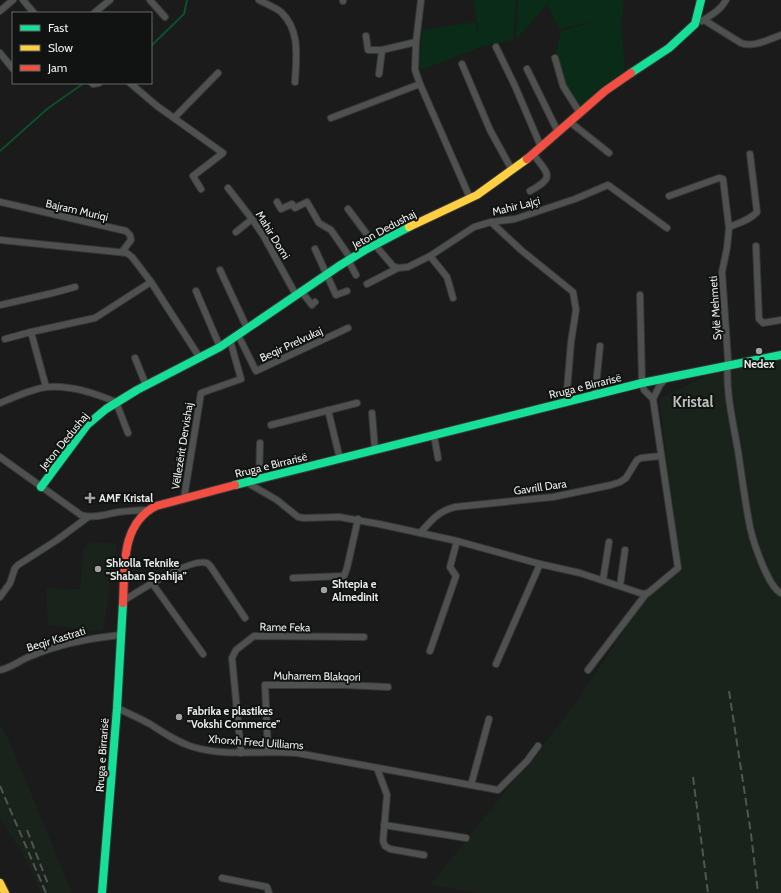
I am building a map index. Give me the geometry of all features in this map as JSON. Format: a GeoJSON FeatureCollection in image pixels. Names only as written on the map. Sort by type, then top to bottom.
{"type":"FeatureCollection","features":[{"type":"Feature","properties":{"kind":"street"},"geometry":{"type":"LineString","coordinates":[[0,11],[13,0]]}},
{"type":"Feature","properties":{"kind":"street"},"geometry":{"type":"LineString","coordinates":[[23,0],[33,12]]}},
{"type":"Feature","properties":{"kind":"street"},"geometry":{"type":"LineString","coordinates":[[95,12],[110,0]]}},
{"type":"Feature","properties":{"kind":"street"},"geometry":{"type":"LineString","coordinates":[[150,0],[165,17]]}},
{"type":"Feature","properties":{"kind":"street"},"geometry":{"type":"LineString","coordinates":[[259,0],[280,12],[294,30],[297,46],[295,82]]}},
{"type":"Feature","properties":{"kind":"street"},"geometry":{"type":"LineString","coordinates":[[421,0],[416,42],[415,70],[470,198]]}},
{"type":"Feature","properties":{"kind":"street"},"geometry":{"type":"LineString","coordinates":[[695,24],[701,0]]}},
{"type":"Feature","properties":{"kind":"street"},"geometry":{"type":"LineString","coordinates":[[695,24],[717,11],[726,0]]}},
{"type":"Feature","properties":{"kind":"street"},"geometry":{"type":"LineString","coordinates":[[704,20],[746,45],[762,42],[781,35]]}},
{"type":"Feature","properties":{"kind":"street","name":"Jeton Dedushaj"},"geometry":{"type":"LineString","coordinates":[[41,487],[90,422],[116,402],[200,358],[230,340],[327,274],[375,245],[476,195],[533,154],[605,91],[669,48],[695,24]]}},
{"type":"Feature","properties":{"kind":"street"},"geometry":{"type":"LineString","coordinates":[[366,36],[368,50],[382,50],[416,42]]}},
{"type":"Feature","properties":{"kind":"street"},"geometry":{"type":"LineString","coordinates":[[496,47],[541,146]]}},
{"type":"Feature","properties":{"kind":"street"},"geometry":{"type":"LineString","coordinates":[[379,74],[382,50]]}},
{"type":"Feature","properties":{"kind":"street"},"geometry":{"type":"LineString","coordinates":[[0,53],[12,68]]}},
{"type":"Feature","properties":{"kind":"street"},"geometry":{"type":"LineString","coordinates":[[555,58],[562,86],[580,113]]}},
{"type":"Feature","properties":{"kind":"street"},"geometry":{"type":"LineString","coordinates":[[462,64],[490,130],[512,170]]}},
{"type":"Feature","properties":{"kind":"street"},"geometry":{"type":"LineString","coordinates":[[528,69],[558,132]]}},
{"type":"Feature","properties":{"kind":"street"},"geometry":{"type":"LineString","coordinates":[[174,118],[218,73]]}},
{"type":"Feature","properties":{"kind":"street"},"geometry":{"type":"LineString","coordinates":[[131,84],[174,118],[223,153],[193,176],[201,189]]}},
{"type":"Feature","properties":{"kind":"street"},"geometry":{"type":"LineString","coordinates":[[331,118],[420,84]]}},
{"type":"Feature","properties":{"kind":"street"},"geometry":{"type":"LineString","coordinates":[[570,122],[609,153]]}},
{"type":"Feature","properties":{"kind":"street"},"geometry":{"type":"LineString","coordinates":[[530,191],[546,182],[548,177],[533,154]]}},
{"type":"Feature","properties":{"kind":"street"},"geometry":{"type":"LineString","coordinates":[[729,227],[743,222],[757,212],[750,154]]}},
{"type":"Feature","properties":{"kind":"street","name":"Sylë Mehmeti"},"geometry":{"type":"LineString","coordinates":[[669,196],[721,178],[723,179],[729,227],[727,248],[722,272],[728,365],[727,374],[734,430],[750,527],[755,544],[769,578],[775,588],[781,593]]}},
{"type":"Feature","properties":{"kind":"street","name":"Mahir Lajçi"},"geometry":{"type":"LineString","coordinates":[[367,284],[398,268],[408,267],[430,256],[474,227],[491,222],[515,219],[575,200],[608,185],[667,228]]}},
{"type":"Feature","properties":{"kind":"street","name":"Mahir Domi"},"geometry":{"type":"LineString","coordinates":[[228,188],[252,219],[298,293],[312,305],[315,302]]}},
{"type":"Feature","properties":{"kind":"street","name":"Bajram Muriqi"},"geometry":{"type":"LineString","coordinates":[[0,202],[126,231],[130,235],[131,240],[122,252]]}},
{"type":"Feature","properties":{"kind":"street"},"geometry":{"type":"LineString","coordinates":[[277,202],[281,209],[292,204],[295,208],[307,202],[319,223],[330,230],[349,260],[356,275]]}},
{"type":"Feature","properties":{"kind":"street"},"geometry":{"type":"LineString","coordinates":[[348,209],[375,245],[393,266],[398,268]]}},
{"type":"Feature","properties":{"kind":"street"},"geometry":{"type":"LineString","coordinates":[[236,232],[252,219]]}},
{"type":"Feature","properties":{"kind":"street"},"geometry":{"type":"LineString","coordinates":[[491,222],[521,250],[573,292],[576,310],[571,342],[566,403]]}},
{"type":"Feature","properties":{"kind":"street"},"geometry":{"type":"LineString","coordinates":[[0,240],[127,253],[132,257],[151,282],[200,358]]}},
{"type":"Feature","properties":{"kind":"street"},"geometry":{"type":"LineString","coordinates":[[756,246],[759,319],[763,323],[781,320]]}},
{"type":"Feature","properties":{"kind":"street"},"geometry":{"type":"LineString","coordinates":[[315,249],[336,295],[347,291]]}},
{"type":"Feature","properties":{"kind":"street"},"geometry":{"type":"LineString","coordinates":[[430,256],[449,282],[454,298]]}},
{"type":"Feature","properties":{"kind":"street"},"geometry":{"type":"LineString","coordinates":[[220,270],[247,328]]}},
{"type":"Feature","properties":{"kind":"street"},"geometry":{"type":"LineString","coordinates":[[5,339],[95,318],[151,282]]}},
{"type":"Feature","properties":{"kind":"street"},"geometry":{"type":"LineString","coordinates":[[0,305],[53,293],[75,286]]}},
{"type":"Feature","properties":{"kind":"street"},"geometry":{"type":"LineString","coordinates":[[196,291],[220,346]]}},
{"type":"Feature","properties":{"kind":"street"},"geometry":{"type":"LineString","coordinates":[[640,295],[642,383],[644,390],[653,399]]}},
{"type":"Feature","properties":{"kind":"street","name":"Beqir Prelvukaj"},"geometry":{"type":"LineString","coordinates":[[238,335],[256,371],[348,328]]}},
{"type":"Feature","properties":{"kind":"street"},"geometry":{"type":"LineString","coordinates":[[31,332],[46,387]]}},
{"type":"Feature","properties":{"kind":"street","name":"Vëllezërit Dervishaj"},"geometry":{"type":"LineString","coordinates":[[184,498],[201,393],[241,379],[230,340]]}},
{"type":"Feature","properties":{"kind":"street"},"geometry":{"type":"LineString","coordinates":[[595,395],[600,346]]}},
{"type":"Feature","properties":{"kind":"street","name":"Rruga e Birrarisë"},"geometry":{"type":"LineString","coordinates":[[102,893],[117,708],[122,601],[128,540],[135,524],[148,510],[156,506],[184,498],[246,482],[642,383],[781,355]]}},
{"type":"Feature","properties":{"kind":"street"},"geometry":{"type":"LineString","coordinates":[[135,358],[146,385]]}},
{"type":"Feature","properties":{"kind":"street"},"geometry":{"type":"LineString","coordinates":[[588,670],[646,594],[678,568],[653,399],[660,385],[666,378]]}},
{"type":"Feature","properties":{"kind":"street"},"geometry":{"type":"LineString","coordinates":[[0,402],[46,387],[79,389],[116,402],[128,433]]}},
{"type":"Feature","properties":{"kind":"street"},"geometry":{"type":"LineString","coordinates":[[271,425],[357,403]]}},
{"type":"Feature","properties":{"kind":"street"},"geometry":{"type":"LineString","coordinates":[[328,410],[340,459]]}},
{"type":"Feature","properties":{"kind":"street"},"geometry":{"type":"LineString","coordinates":[[372,413],[375,450]]}},
{"type":"Feature","properties":{"kind":"street"},"geometry":{"type":"LineString","coordinates":[[434,435],[438,458]]}},
{"type":"Feature","properties":{"kind":"street"},"geometry":{"type":"LineString","coordinates":[[260,443],[260,479]]}},
{"type":"Feature","properties":{"kind":"street","name":"Gavrill Dara"},"geometry":{"type":"LineString","coordinates":[[420,533],[445,509],[553,497],[611,485],[626,478],[637,460],[641,458],[661,456]]}},
{"type":"Feature","properties":{"kind":"street"},"geometry":{"type":"LineString","coordinates":[[0,457],[75,511],[88,517]]}},
{"type":"Feature","properties":{"kind":"street"},"geometry":{"type":"LineString","coordinates":[[246,482],[277,500],[298,517],[339,517],[420,533],[456,541],[603,580],[646,594]]}},
{"type":"Feature","properties":{"kind":"street"},"geometry":{"type":"LineString","coordinates":[[0,597],[10,583],[15,568],[18,565],[57,540],[88,517],[118,512],[148,510]]}},
{"type":"Feature","properties":{"kind":"street"},"geometry":{"type":"LineString","coordinates":[[293,578],[344,576],[358,520]]}},
{"type":"Feature","properties":{"kind":"street"},"geometry":{"type":"LineString","coordinates":[[430,651],[456,576],[450,567],[456,541]]}},
{"type":"Feature","properties":{"kind":"street"},"geometry":{"type":"LineString","coordinates":[[603,580],[609,542]]}},
{"type":"Feature","properties":{"kind":"street"},"geometry":{"type":"LineString","coordinates":[[620,586],[625,550]]}},
{"type":"Feature","properties":{"kind":"street"},"geometry":{"type":"LineString","coordinates":[[122,601],[171,573],[200,563],[207,564],[212,567],[245,618]]}},
{"type":"Feature","properties":{"kind":"street"},"geometry":{"type":"LineString","coordinates":[[496,664],[540,564]]}},
{"type":"Feature","properties":{"kind":"street"},"geometry":{"type":"LineString","coordinates":[[152,583],[203,654]]}},
{"type":"Feature","properties":{"kind":"street","name":"Beqir Kastrati"},"geometry":{"type":"LineString","coordinates":[[0,670],[56,647],[85,640],[120,635]]}},
{"type":"Feature","properties":{"kind":"street","name":"Rame Feka"},"geometry":{"type":"LineString","coordinates":[[241,753],[232,658],[236,650],[254,636],[364,638]]}},
{"type":"Feature","properties":{"kind":"street","name":"Muharrem Blakqori"},"geometry":{"type":"LineString","coordinates":[[268,752],[265,685],[345,685],[388,687]]}},
{"type":"Feature","properties":{"kind":"street","name":"Xhorxh Fred Uilliams"},"geometry":{"type":"LineString","coordinates":[[117,708],[179,742],[208,750],[241,753],[268,752],[297,754],[498,790],[527,760],[538,746]]}},
{"type":"Feature","properties":{"kind":"street"},"geometry":{"type":"LineString","coordinates":[[471,785],[490,719]]}},
{"type":"Feature","properties":{"kind":"street"},"geometry":{"type":"LineString","coordinates":[[377,768],[387,795],[383,841],[384,846],[390,849],[424,855]]}},
{"type":"Feature","properties":{"kind":"street"},"geometry":{"type":"LineString","coordinates":[[384,825],[466,838]]}},
{"type":"Feature","properties":{"kind":"street"},"geometry":{"type":"LineString","coordinates":[[222,878],[267,887],[269,893]]}},
{"type":"Feature","properties":{"kind":"street"},"geometry":{"type":"LineString","coordinates":[[0,883],[5,893]]}},
{"type":"Feature","properties":{"kind":"shaded area"},"geometry":{"type":"Polygon","coordinates":[[[781,355],[781,893],[477,893],[430,885],[570,711],[643,602],[681,569],[659,399],[728,365],[781,355]]]}},
{"type":"Feature","properties":{"kind":"shaded area","name":"Shkolla Teknike \"Shaban Spahija\""},"geometry":{"type":"Polygon","coordinates":[[[91,542],[117,543],[103,632],[48,625],[46,588],[80,589],[83,549],[91,542]]]}},
{"type":"Feature","properties":{"kind":"shaded area"},"geometry":{"type":"Polygon","coordinates":[[[0,725],[10,742],[72,893],[41,893],[26,860],[0,818],[0,725]]]}},
{"type":"Feature","properties":{"kind":"green space"},"geometry":{"type":"Polygon","coordinates":[[[473,0],[516,0],[513,40],[481,47],[419,71],[422,30],[475,22],[479,36],[473,0]]]}},
{"type":"Feature","properties":{"kind":"green space"},"geometry":{"type":"Polygon","coordinates":[[[518,0],[624,0],[623,16],[621,17],[625,72],[597,90],[578,110],[570,96],[555,58],[561,31],[594,22],[559,29],[547,4],[516,40],[518,0]]]}},
{"type":"Feature","properties":{"kind":"waterway"},"geometry":{"type":"LineString","coordinates":[[152,45],[184,14],[187,0]]}},
{"type":"Feature","properties":{"kind":"waterway"},"geometry":{"type":"LineString","coordinates":[[0,151],[47,109],[83,84]]}},
{"type":"Feature","properties":{"kind":"railway"},"geometry":{"type":"LineString","coordinates":[[729,691],[751,834],[758,893]]}},
{"type":"Feature","properties":{"kind":"railway"},"geometry":{"type":"LineString","coordinates":[[693,777],[708,893]]}},
{"type":"Feature","properties":{"kind":"railway"},"geometry":{"type":"LineString","coordinates":[[0,786],[46,893]]}},
{"type":"Feature","properties":{"kind":"railway"},"geometry":{"type":"LineString","coordinates":[[27,830],[48,884]]}},
{"type":"Feature","properties":{"kind":"traffic: fast"},"geometry":{"type":"LineString","coordinates":[[631,73],[669,48],[695,24],[701,0]]}},
{"type":"Feature","properties":{"kind":"traffic: fast"},"geometry":{"type":"LineString","coordinates":[[41,487],[87,425],[106,409],[137,390],[220,347],[339,266],[365,250],[409,227]]}},
{"type":"Feature","properties":{"kind":"traffic: fast"},"geometry":{"type":"LineString","coordinates":[[235,485],[642,383],[781,355]]}},
{"type":"Feature","properties":{"kind":"traffic: fast"},"geometry":{"type":"LineString","coordinates":[[102,893],[117,708],[123,603]]}},
{"type":"Feature","properties":{"kind":"traffic: slow"},"geometry":{"type":"LineString","coordinates":[[409,227],[477,195],[527,159]]}},
{"type":"Feature","properties":{"kind":"traffic: slow"},"geometry":{"type":"LineString","coordinates":[[0,883],[5,893]]}},
{"type":"Feature","properties":{"kind":"traffic: jam"},"geometry":{"type":"LineString","coordinates":[[527,159],[605,91],[631,73]]}},
{"type":"Feature","properties":{"kind":"traffic: jam"},"geometry":{"type":"LineString","coordinates":[[123,603],[127,548],[130,536],[136,524],[144,514],[156,506],[235,485]]}},
{"type":"Feature","properties":{"kind":"place","name":"Nedex"},"geometry":{"type":"Point","coordinates":[759,351]}},
{"type":"Feature","properties":{"kind":"place","name":"AMF Kristal"},"geometry":{"type":"Point","coordinates":[90,498]}},
{"type":"Feature","properties":{"kind":"place","name":"Shkolla Teknike \"Shaban Spahija\""},"geometry":{"type":"Point","coordinates":[98,569]}},
{"type":"Feature","properties":{"kind":"place","name":"Shtepia e Almedinit"},"geometry":{"type":"Point","coordinates":[324,590]}},
{"type":"Feature","properties":{"kind":"place","name":"Fabrika e plastikes \"Vokshi Commerce\""},"geometry":{"type":"Point","coordinates":[179,717]}},
{"type":"Feature","properties":{"kind":"district","name":"Kristal"},"geometry":{"type":"Point","coordinates":[693,402]}}]}
